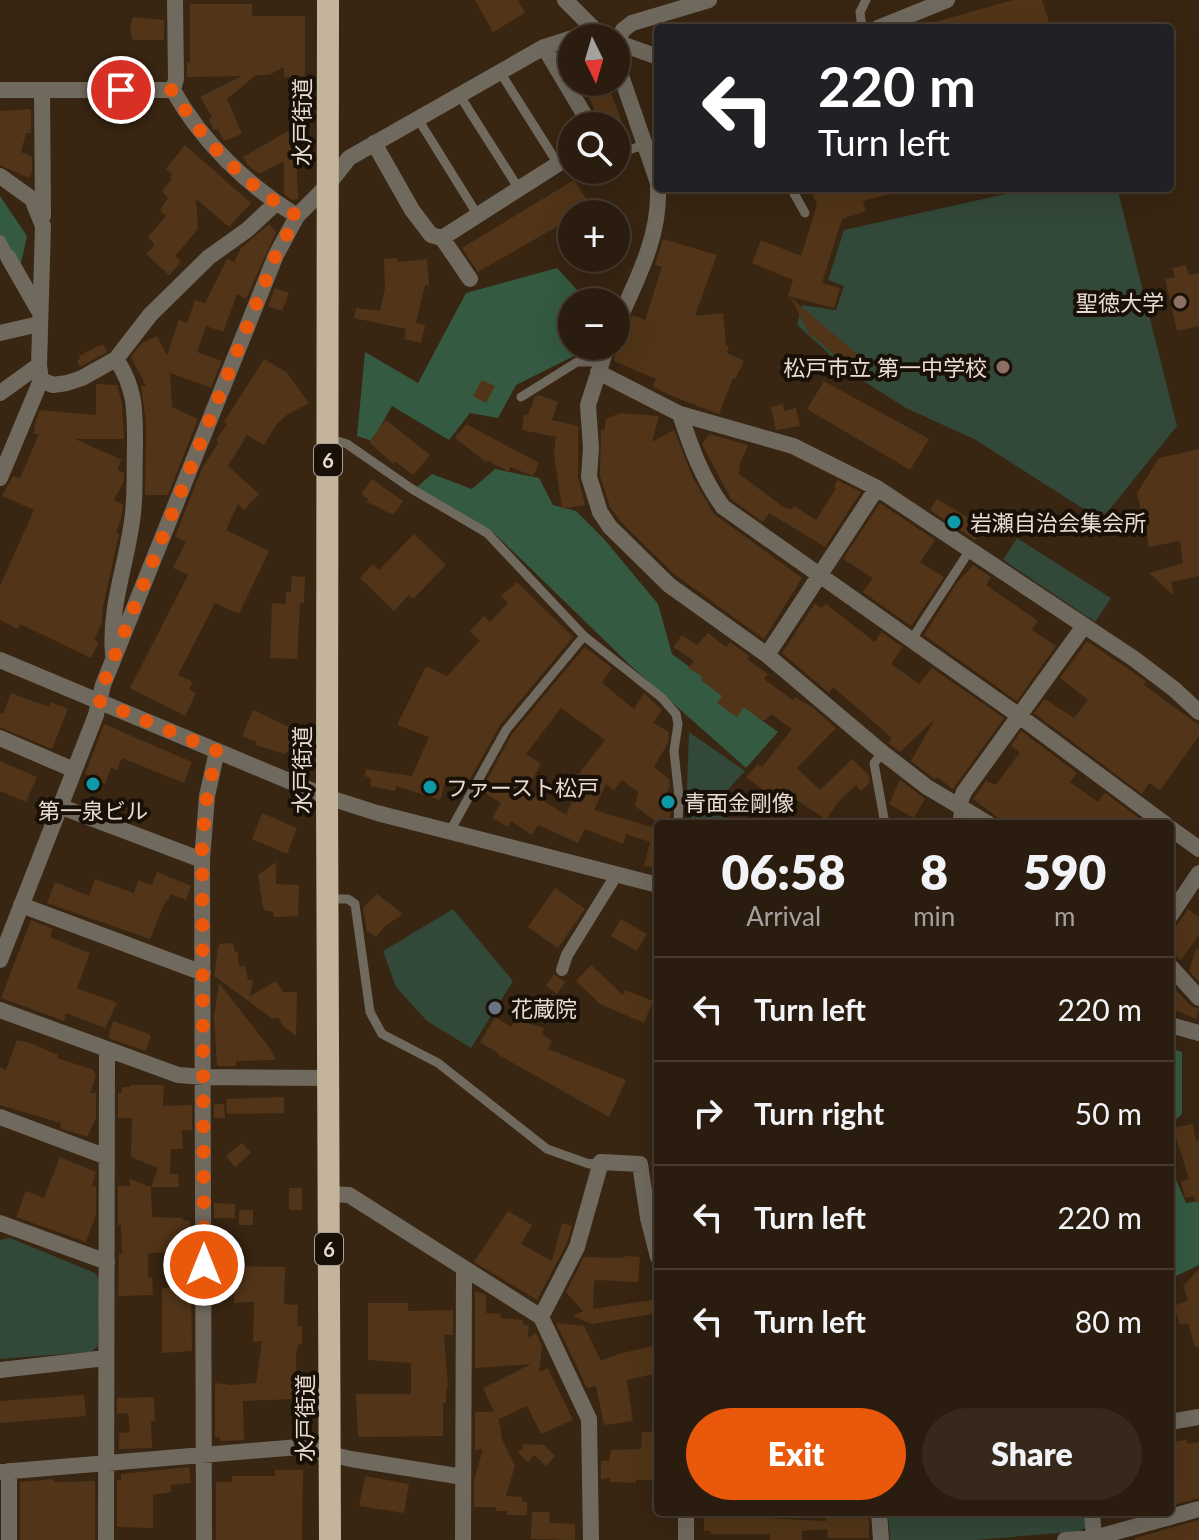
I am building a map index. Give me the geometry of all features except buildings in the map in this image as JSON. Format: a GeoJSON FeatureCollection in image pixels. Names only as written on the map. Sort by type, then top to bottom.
{"type":"FeatureCollection","features":[{"type":"Feature","properties":{"kind":"highway","name":"水戸街道"},"geometry":{"type":"LineString","coordinates":[[328,0],[330,1540]]}},
{"type":"Feature","properties":{"kind":"street"},"geometry":{"type":"LineString","coordinates":[[175,0],[176,79],[173,90],[189,118],[215,148],[276,203],[297,216]]}},
{"type":"Feature","properties":{"kind":"street"},"geometry":{"type":"LineString","coordinates":[[565,0],[593,24]]}},
{"type":"Feature","properties":{"kind":"street"},"geometry":{"type":"LineString","coordinates":[[630,25],[708,0]]}},
{"type":"Feature","properties":{"kind":"street"},"geometry":{"type":"LineString","coordinates":[[901,24],[947,0]]}},
{"type":"Feature","properties":{"kind":"street"},"geometry":{"type":"LineString","coordinates":[[0,960],[96,715],[113,659],[276,255],[297,216],[349,158],[544,47],[558,43]]}},
{"type":"Feature","properties":{"kind":"street"},"geometry":{"type":"LineString","coordinates":[[630,46],[654,55]]}},
{"type":"Feature","properties":{"kind":"street"},"geometry":{"type":"LineString","coordinates":[[544,47],[583,112]]}},
{"type":"Feature","properties":{"kind":"street"},"geometry":{"type":"LineString","coordinates":[[0,90],[173,90]]}},
{"type":"Feature","properties":{"kind":"street"},"geometry":{"type":"LineString","coordinates":[[0,478],[40,372],[42,90]]}},
{"type":"Feature","properties":{"kind":"street"},"geometry":{"type":"LineString","coordinates":[[628,96],[654,174]]}},
{"type":"Feature","properties":{"kind":"street"},"geometry":{"type":"LineString","coordinates":[[374,143],[412,210],[431,235],[442,238],[470,279]]}},
{"type":"Feature","properties":{"kind":"street"},"geometry":{"type":"LineString","coordinates":[[442,238],[558,164]]}},
{"type":"Feature","properties":{"kind":"street"},"geometry":{"type":"LineString","coordinates":[[0,176],[32,199],[43,226]]}},
{"type":"Feature","properties":{"kind":"street"},"geometry":{"type":"LineString","coordinates":[[630,293],[652,242],[659,211],[658,192]]}},
{"type":"Feature","properties":{"kind":"street"},"geometry":{"type":"LineString","coordinates":[[40,372],[53,385],[67,383],[116,359],[150,315],[209,257],[247,230],[276,203]]}},
{"type":"Feature","properties":{"kind":"street"},"geometry":{"type":"LineString","coordinates":[[0,241],[39,318]]}},
{"type":"Feature","properties":{"kind":"street"},"geometry":{"type":"LineString","coordinates":[[0,333],[39,318]]}},
{"type":"Feature","properties":{"kind":"street"},"geometry":{"type":"LineString","coordinates":[[113,659],[114,610],[133,509],[135,415],[132,388],[116,359]]}},
{"type":"Feature","properties":{"kind":"street"},"geometry":{"type":"LineString","coordinates":[[602,360],[588,405],[591,448],[589,477],[600,512],[610,527],[669,585],[767,655],[927,787],[983,820]]}},
{"type":"Feature","properties":{"kind":"street"},"geometry":{"type":"LineString","coordinates":[[599,367],[680,414],[793,446],[877,488],[1084,626],[1174,689],[1199,712]]}},
{"type":"Feature","properties":{"kind":"street"},"geometry":{"type":"LineString","coordinates":[[0,393],[40,372]]}},
{"type":"Feature","properties":{"kind":"street"},"geometry":{"type":"LineString","coordinates":[[680,414],[693,453],[723,507],[912,639],[1160,820]]}},
{"type":"Feature","properties":{"kind":"street"},"geometry":{"type":"LineString","coordinates":[[767,655],[877,488]]}},
{"type":"Feature","properties":{"kind":"street"},"geometry":{"type":"LineString","coordinates":[[959,805],[964,792],[1084,626]]}},
{"type":"Feature","properties":{"kind":"street"},"geometry":{"type":"LineString","coordinates":[[0,660],[327,797],[654,884]]}},
{"type":"Feature","properties":{"kind":"street"},"geometry":{"type":"LineString","coordinates":[[0,738],[74,770]]}},
{"type":"Feature","properties":{"kind":"street"},"geometry":{"type":"LineString","coordinates":[[204,1540],[202,860],[207,796],[217,751]]}},
{"type":"Feature","properties":{"kind":"street"},"geometry":{"type":"LineString","coordinates":[[59,806],[202,860]]}},
{"type":"Feature","properties":{"kind":"street"},"geometry":{"type":"LineString","coordinates":[[1174,831],[1199,849]]}},
{"type":"Feature","properties":{"kind":"street"},"geometry":{"type":"LineString","coordinates":[[1174,910],[1199,873]]}},
{"type":"Feature","properties":{"kind":"street"},"geometry":{"type":"LineString","coordinates":[[562,970],[567,955],[617,874]]}},
{"type":"Feature","properties":{"kind":"street"},"geometry":{"type":"LineString","coordinates":[[21,905],[203,973]]}},
{"type":"Feature","properties":{"kind":"street"},"geometry":{"type":"LineString","coordinates":[[1174,970],[1199,998]]}},
{"type":"Feature","properties":{"kind":"street"},"geometry":{"type":"LineString","coordinates":[[0,1010],[178,1075],[328,1078]]}},
{"type":"Feature","properties":{"kind":"street"},"geometry":{"type":"LineString","coordinates":[[1174,1026],[1199,1033]]}},
{"type":"Feature","properties":{"kind":"street"},"geometry":{"type":"LineString","coordinates":[[106,1540],[107,1051]]}},
{"type":"Feature","properties":{"kind":"street"},"geometry":{"type":"LineString","coordinates":[[0,1117],[107,1157]]}},
{"type":"Feature","properties":{"kind":"street"},"geometry":{"type":"LineString","coordinates":[[541,1317],[577,1247],[601,1162],[640,1164],[654,1241]]}},
{"type":"Feature","properties":{"kind":"street"},"geometry":{"type":"LineString","coordinates":[[329,1194],[349,1195],[541,1317],[589,1419],[591,1540]]}},
{"type":"Feature","properties":{"kind":"street"},"geometry":{"type":"LineString","coordinates":[[0,1223],[107,1262]]}},
{"type":"Feature","properties":{"kind":"street"},"geometry":{"type":"LineString","coordinates":[[463,1540],[464,1269]]}},
{"type":"Feature","properties":{"kind":"street"},"geometry":{"type":"LineString","coordinates":[[0,1370],[106,1358]]}},
{"type":"Feature","properties":{"kind":"street"},"geometry":{"type":"LineString","coordinates":[[1174,1421],[1199,1417]]}},
{"type":"Feature","properties":{"kind":"street"},"geometry":{"type":"LineString","coordinates":[[9,1540],[4,1471],[299,1447],[365,1462],[463,1477]]}},
{"type":"Feature","properties":{"kind":"street"},"geometry":{"type":"LineString","coordinates":[[1065,1540],[1094,1539],[1199,1509]]}},
{"type":"Feature","properties":{"kind":"street"},"geometry":{"type":"LineString","coordinates":[[686,1516],[686,1540]]}},
{"type":"Feature","properties":{"kind":"street"},"geometry":{"type":"LineString","coordinates":[[879,1516],[881,1540]]}},
{"type":"Feature","properties":{"kind":"street"},"geometry":{"type":"LineString","coordinates":[[1092,1516],[1094,1539]]}},
{"type":"Feature","properties":{"kind":"lane"},"geometry":{"type":"LineString","coordinates":[[862,24],[860,12],[866,0]]}},
{"type":"Feature","properties":{"kind":"lane"},"geometry":{"type":"LineString","coordinates":[[500,72],[558,151]]}},
{"type":"Feature","properties":{"kind":"lane"},"geometry":{"type":"LineString","coordinates":[[460,96],[519,189]]}},
{"type":"Feature","properties":{"kind":"lane"},"geometry":{"type":"LineString","coordinates":[[418,119],[477,214]]}},
{"type":"Feature","properties":{"kind":"lane"},"geometry":{"type":"LineString","coordinates":[[630,150],[644,145]]}},
{"type":"Feature","properties":{"kind":"lane"},"geometry":{"type":"LineString","coordinates":[[793,192],[805,213]]}},
{"type":"Feature","properties":{"kind":"lane"},"geometry":{"type":"LineString","coordinates":[[521,397],[577,362],[599,367]]}},
{"type":"Feature","properties":{"kind":"lane"},"geometry":{"type":"LineString","coordinates":[[328,438],[347,444],[412,489],[487,533],[584,636],[653,689],[676,714],[678,724],[674,760],[679,797],[678,820]]}},
{"type":"Feature","properties":{"kind":"lane"},"geometry":{"type":"LineString","coordinates":[[912,639],[970,550]]}},
{"type":"Feature","properties":{"kind":"lane"},"geometry":{"type":"LineString","coordinates":[[450,831],[506,730],[584,636]]}},
{"type":"Feature","properties":{"kind":"lane"},"geometry":{"type":"LineString","coordinates":[[883,753],[874,763],[884,820]]}},
{"type":"Feature","properties":{"kind":"lane"},"geometry":{"type":"LineString","coordinates":[[957,820],[959,805]]}},
{"type":"Feature","properties":{"kind":"lane"},"geometry":{"type":"LineString","coordinates":[[327,899],[348,899],[355,904],[370,1012],[382,1034],[438,1063],[547,1149],[589,1164],[601,1162]]}},
{"type":"Feature","properties":{"kind":"green space","name":"松戸市立 第一中学校"},"geometry":{"type":"Polygon","coordinates":[[[1014,192],[1118,192],[1177,426],[1101,520],[974,439],[906,408],[849,372],[797,325],[802,305],[836,310],[844,286],[828,280],[844,230],[1014,192]]]}},
{"type":"Feature","properties":{"kind":"green space"},"geometry":{"type":"Polygon","coordinates":[[[0,196],[27,236],[21,263],[0,246],[0,196]]]}},
{"type":"Feature","properties":{"kind":"green space"},"geometry":{"type":"Polygon","coordinates":[[[557,268],[575,288],[558,288],[558,360],[566,360],[516,385],[498,418],[470,413],[449,440],[392,406],[372,441],[357,436],[365,352],[418,383],[466,293],[557,268]]]}},
{"type":"Feature","properties":{"kind":"green space"},"geometry":{"type":"Polygon","coordinates":[[[495,469],[539,478],[553,505],[576,511],[604,539],[658,604],[672,654],[778,732],[746,768],[631,666],[495,534],[417,487],[432,474],[472,489],[495,469]]]}},
{"type":"Feature","properties":{"kind":"green space"},"geometry":{"type":"Polygon","coordinates":[[[1017,538],[1111,598],[1095,622],[1003,560],[1017,538]]]}},
{"type":"Feature","properties":{"kind":"green space"},"geometry":{"type":"Polygon","coordinates":[[[689,732],[745,771],[725,793],[724,820],[686,817],[689,732]]]}},
{"type":"Feature","properties":{"kind":"green space"},"geometry":{"type":"Polygon","coordinates":[[[453,909],[513,981],[471,1048],[427,1021],[396,987],[383,951],[453,909]]]}},
{"type":"Feature","properties":{"kind":"green space"},"geometry":{"type":"Polygon","coordinates":[[[1174,1049],[1182,1052],[1182,1114],[1174,1121],[1174,1049]]]}},
{"type":"Feature","properties":{"kind":"green space"},"geometry":{"type":"Polygon","coordinates":[[[1174,1168],[1186,1203],[1199,1201],[1199,1265],[1174,1277],[1174,1168]]]}},
{"type":"Feature","properties":{"kind":"green space"},"geometry":{"type":"Polygon","coordinates":[[[10,1238],[95,1273],[100,1281],[98,1346],[91,1352],[0,1359],[0,1240],[10,1238]]]}},
{"type":"Feature","properties":{"kind":"green space"},"geometry":{"type":"Polygon","coordinates":[[[888,1516],[1086,1516],[1087,1526],[1081,1531],[976,1540],[890,1540],[888,1516]]]}},
{"type":"Feature","properties":{"kind":"place","name":"聖徳大学"},"geometry":{"type":"Point","coordinates":[1180,302]}},
{"type":"Feature","properties":{"kind":"place","name":"松戸市立 第一中学校"},"geometry":{"type":"Point","coordinates":[1003,367]}},
{"type":"Feature","properties":{"kind":"place","name":"岩瀬自治会集会所"},"geometry":{"type":"Point","coordinates":[954,522]}},
{"type":"Feature","properties":{"kind":"place","name":"第一泉ビル"},"geometry":{"type":"Point","coordinates":[93,784]}},
{"type":"Feature","properties":{"kind":"place","name":"ファースト松戸"},"geometry":{"type":"Point","coordinates":[430,787]}},
{"type":"Feature","properties":{"kind":"place","name":"青面金剛像"},"geometry":{"type":"Point","coordinates":[668,802]}},
{"type":"Feature","properties":{"kind":"place","name":"花蔵院"},"geometry":{"type":"Point","coordinates":[495,1008]}},
{"type":"Feature","properties":{"kind":"route"},"geometry":{"type":"LineString","coordinates":[[121,90],[173,90],[189,118],[215,148],[276,203],[297,216],[276,255],[99,701],[217,751],[207,796],[202,842],[204,1265]]}}]}
